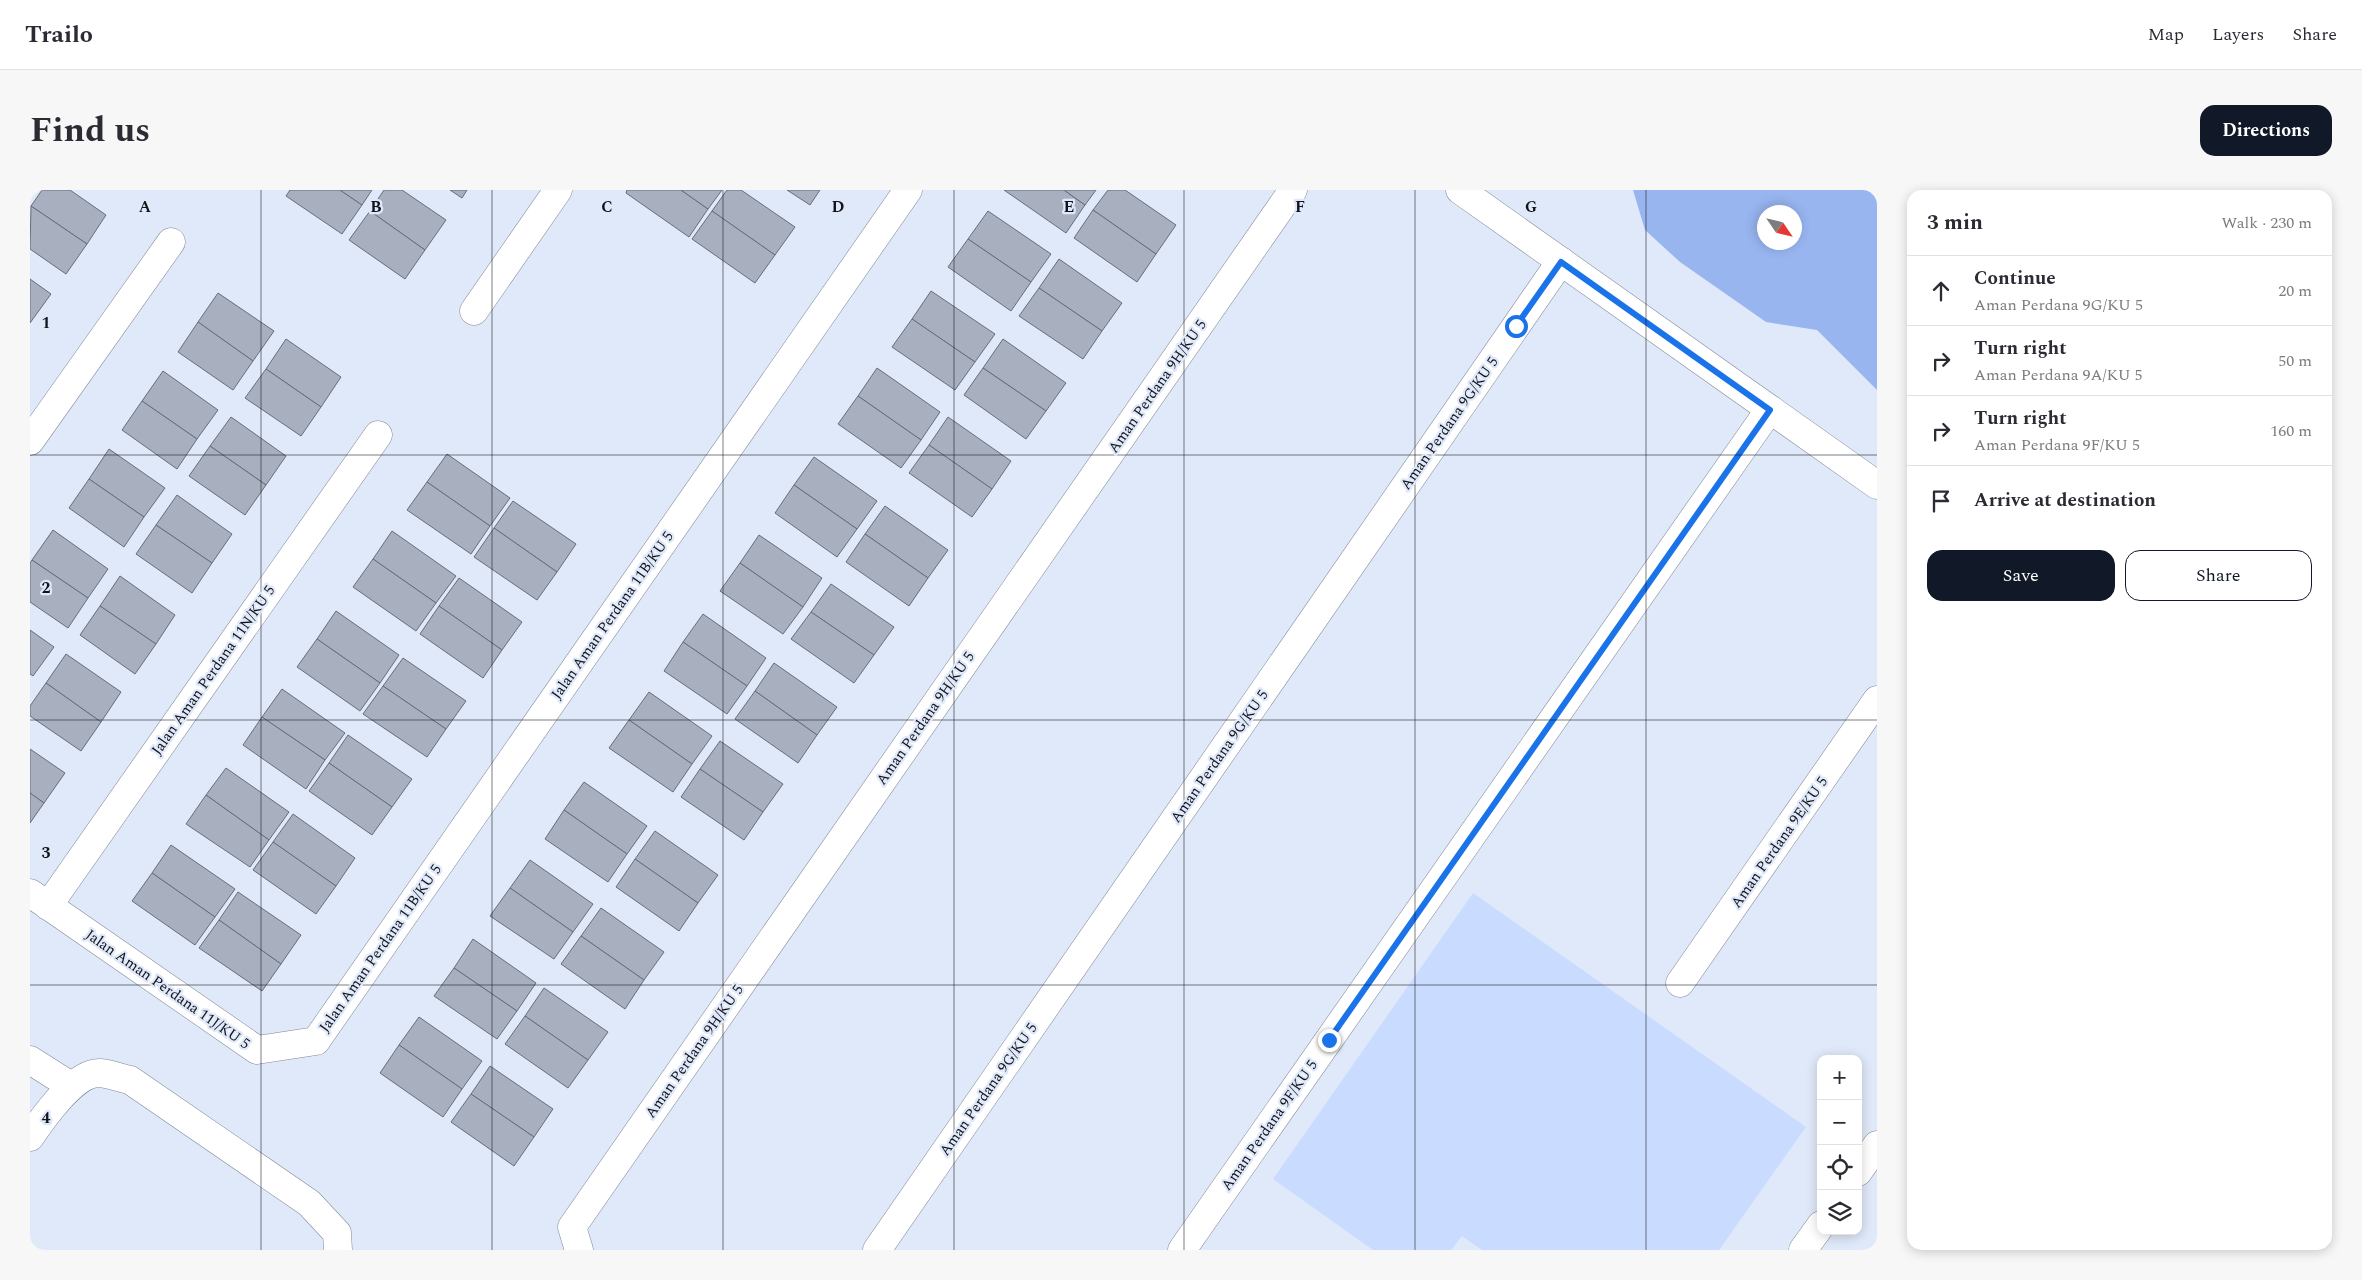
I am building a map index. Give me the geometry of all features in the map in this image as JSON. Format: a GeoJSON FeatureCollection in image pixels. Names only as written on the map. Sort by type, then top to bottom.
{"type":"FeatureCollection","features":[{"type":"Feature","properties":{"kind":"street"},"geometry":{"type":"LineString","coordinates":[[474,311],[558,190]]}},
{"type":"Feature","properties":{"kind":"street","name":"Jalan Aman Perdana 11B/KU 5"},"geometry":{"type":"LineString","coordinates":[[316,1041],[908,190]]}},
{"type":"Feature","properties":{"kind":"street","name":"Aman Perdana 9H/KU 5"},"geometry":{"type":"LineString","coordinates":[[579,1250],[572,1227],[1293,190]]}},
{"type":"Feature","properties":{"kind":"street"},"geometry":{"type":"LineString","coordinates":[[1460,190],[1877,485]]}},
{"type":"Feature","properties":{"kind":"street"},"geometry":{"type":"LineString","coordinates":[[30,441],[171,242]]}},
{"type":"Feature","properties":{"kind":"street","name":"Aman Perdana 9G/KU 5"},"geometry":{"type":"LineString","coordinates":[[877,1250],[1561,262]]}},
{"type":"Feature","properties":{"kind":"street","name":"Aman Perdana 9F/KU 5"},"geometry":{"type":"LineString","coordinates":[[1182,1250],[1770,410]]}},
{"type":"Feature","properties":{"kind":"street","name":"Jalan Aman Perdana 11N/KU 5"},"geometry":{"type":"LineString","coordinates":[[39,899],[378,434]]}},
{"type":"Feature","properties":{"kind":"street","name":"Aman Perdana 9E/KU 5"},"geometry":{"type":"LineString","coordinates":[[1680,983],[1877,700]]}},
{"type":"Feature","properties":{"kind":"street","name":"Jalan Aman Perdana 11J/KU 5"},"geometry":{"type":"LineString","coordinates":[[39,899],[257,1050],[316,1041]]}},
{"type":"Feature","properties":{"kind":"street"},"geometry":{"type":"LineString","coordinates":[[30,1060],[71,1086]]}},
{"type":"Feature","properties":{"kind":"street"},"geometry":{"type":"LineString","coordinates":[[30,1137],[45,1115],[71,1086],[98,1073],[130,1080],[309,1203],[337,1233],[338,1250]]}},
{"type":"Feature","properties":{"kind":"street"},"geometry":{"type":"LineString","coordinates":[[1862,1166],[1877,1145]]}},
{"type":"Feature","properties":{"kind":"street"},"geometry":{"type":"LineString","coordinates":[[1803,1250],[1817,1231]]}},
{"type":"Feature","properties":{"kind":"shaded area"},"geometry":{"type":"Polygon","coordinates":[[[1473,893],[1806,1127],[1719,1250],[1482,1250],[1462,1236],[1451,1250],[1373,1250],[1273,1179],[1473,893]]]}},
{"type":"Feature","properties":{"kind":"water"},"geometry":{"type":"Polygon","coordinates":[[[1633,190],[1877,190],[1877,390],[1817,330],[1766,322],[1680,262],[1645,230],[1633,190]]]}},
{"type":"Feature","properties":{"kind":"building"},"geometry":{"type":"Polygon","coordinates":[[[42,190],[70,190],[106,215],[87,244],[31,206],[42,190]]]}},
{"type":"Feature","properties":{"kind":"building"},"geometry":{"type":"Polygon","coordinates":[[[290,190],[340,190],[362,205],[342,234],[286,196],[290,190]]]}},
{"type":"Feature","properties":{"kind":"building"},"geometry":{"type":"Polygon","coordinates":[[[340,190],[372,190],[362,205],[340,190]]]}},
{"type":"Feature","properties":{"kind":"building"},"geometry":{"type":"Polygon","coordinates":[[[384,190],[402,190],[446,220],[425,250],[370,211],[384,190]]]}},
{"type":"Feature","properties":{"kind":"building"},"geometry":{"type":"Polygon","coordinates":[[[450,190],[467,190],[462,198],[450,190]]]}},
{"type":"Feature","properties":{"kind":"building"},"geometry":{"type":"Polygon","coordinates":[[[627,190],[681,190],[708,209],[689,237],[626,193],[627,190]]]}},
{"type":"Feature","properties":{"kind":"building"},"geometry":{"type":"Polygon","coordinates":[[[681,190],[722,190],[708,209],[681,190]]]}},
{"type":"Feature","properties":{"kind":"building"},"geometry":{"type":"Polygon","coordinates":[[[727,190],[741,190],[795,227],[775,255],[712,211],[727,190]]]}},
{"type":"Feature","properties":{"kind":"building"},"geometry":{"type":"Polygon","coordinates":[[[787,190],[820,190],[810,205],[787,190]]]}},
{"type":"Feature","properties":{"kind":"building"},"geometry":{"type":"Polygon","coordinates":[[[1004,190],[1064,190],[1085,205],[1066,233],[1004,190]]]}},
{"type":"Feature","properties":{"kind":"building"},"geometry":{"type":"Polygon","coordinates":[[[1064,190],[1096,190],[1085,205],[1064,190]]]}},
{"type":"Feature","properties":{"kind":"building"},"geometry":{"type":"Polygon","coordinates":[[[1108,190],[1125,190],[1176,225],[1156,254],[1093,210],[1108,190]]]}},
{"type":"Feature","properties":{"kind":"building"},"geometry":{"type":"Polygon","coordinates":[[[31,206],[87,244],[66,274],[30,249],[31,206]]]}},
{"type":"Feature","properties":{"kind":"building"},"geometry":{"type":"Polygon","coordinates":[[[1093,210],[1156,254],[1137,282],[1074,238],[1093,210]]]}},
{"type":"Feature","properties":{"kind":"building"},"geometry":{"type":"Polygon","coordinates":[[[370,211],[425,250],[405,279],[349,240],[370,211]]]}},
{"type":"Feature","properties":{"kind":"building"},"geometry":{"type":"Polygon","coordinates":[[[712,211],[775,255],[755,283],[692,239],[712,211]]]}},
{"type":"Feature","properties":{"kind":"building"},"geometry":{"type":"Polygon","coordinates":[[[988,211],[1051,254],[1031,282],[968,239],[988,211]]]}},
{"type":"Feature","properties":{"kind":"building"},"geometry":{"type":"Polygon","coordinates":[[[968,239],[1031,282],[1011,311],[948,267],[968,239]]]}},
{"type":"Feature","properties":{"kind":"building"},"geometry":{"type":"Polygon","coordinates":[[[1059,259],[1122,303],[1102,331],[1039,288],[1059,259]]]}},
{"type":"Feature","properties":{"kind":"building"},"geometry":{"type":"Polygon","coordinates":[[[30,279],[51,294],[30,323],[30,279]]]}},
{"type":"Feature","properties":{"kind":"building"},"geometry":{"type":"Polygon","coordinates":[[[1039,288],[1102,331],[1083,359],[1019,316],[1039,288]]]}},
{"type":"Feature","properties":{"kind":"building"},"geometry":{"type":"Polygon","coordinates":[[[931,291],[995,334],[975,362],[912,319],[931,291]]]}},
{"type":"Feature","properties":{"kind":"building"},"geometry":{"type":"Polygon","coordinates":[[[218,293],[274,331],[253,361],[198,322],[218,293]]]}},
{"type":"Feature","properties":{"kind":"building"},"geometry":{"type":"Polygon","coordinates":[[[912,319],[975,362],[955,390],[892,347],[912,319]]]}},
{"type":"Feature","properties":{"kind":"building"},"geometry":{"type":"Polygon","coordinates":[[[198,322],[253,361],[233,390],[178,352],[198,322]]]}},
{"type":"Feature","properties":{"kind":"building"},"geometry":{"type":"Polygon","coordinates":[[[286,339],[341,377],[321,407],[266,369],[286,339]]]}},
{"type":"Feature","properties":{"kind":"building"},"geometry":{"type":"Polygon","coordinates":[[[1003,339],[1066,383],[1046,411],[983,368],[1003,339]]]}},
{"type":"Feature","properties":{"kind":"building"},"geometry":{"type":"Polygon","coordinates":[[[877,368],[940,412],[921,440],[858,396],[877,368]]]}},
{"type":"Feature","properties":{"kind":"building"},"geometry":{"type":"Polygon","coordinates":[[[983,368],[1046,411],[1026,439],[964,395],[983,368]]]}},
{"type":"Feature","properties":{"kind":"building"},"geometry":{"type":"Polygon","coordinates":[[[266,369],[321,407],[301,436],[245,398],[266,369]]]}},
{"type":"Feature","properties":{"kind":"building"},"geometry":{"type":"Polygon","coordinates":[[[163,371],[218,410],[197,439],[142,401],[163,371]]]}},
{"type":"Feature","properties":{"kind":"building"},"geometry":{"type":"Polygon","coordinates":[[[858,396],[921,440],[901,468],[838,424],[858,396]]]}},
{"type":"Feature","properties":{"kind":"building"},"geometry":{"type":"Polygon","coordinates":[[[142,401],[197,439],[177,469],[122,430],[142,401]]]}},
{"type":"Feature","properties":{"kind":"building"},"geometry":{"type":"Polygon","coordinates":[[[231,417],[286,456],[266,485],[210,446],[231,417]]]}},
{"type":"Feature","properties":{"kind":"building"},"geometry":{"type":"Polygon","coordinates":[[[948,417],[1011,461],[992,489],[929,445],[948,417]]]}},
{"type":"Feature","properties":{"kind":"building"},"geometry":{"type":"Polygon","coordinates":[[[929,445],[992,489],[972,517],[909,473],[929,445]]]}},
{"type":"Feature","properties":{"kind":"building"},"geometry":{"type":"Polygon","coordinates":[[[210,446],[266,485],[245,515],[189,476],[210,446]]]}},
{"type":"Feature","properties":{"kind":"building"},"geometry":{"type":"Polygon","coordinates":[[[109,449],[165,488],[144,517],[89,479],[109,449]]]}},
{"type":"Feature","properties":{"kind":"building"},"geometry":{"type":"Polygon","coordinates":[[[447,454],[510,498],[490,526],[427,482],[447,454]]]}},
{"type":"Feature","properties":{"kind":"building"},"geometry":{"type":"Polygon","coordinates":[[[814,457],[877,501],[857,529],[794,485],[814,457]]]}},
{"type":"Feature","properties":{"kind":"building"},"geometry":{"type":"Polygon","coordinates":[[[89,479],[144,517],[124,547],[69,508],[89,479]]]}},
{"type":"Feature","properties":{"kind":"building"},"geometry":{"type":"Polygon","coordinates":[[[427,482],[490,526],[471,554],[407,510],[427,482]]]}},
{"type":"Feature","properties":{"kind":"building"},"geometry":{"type":"Polygon","coordinates":[[[794,485],[857,529],[837,557],[775,513],[794,485]]]}},
{"type":"Feature","properties":{"kind":"building"},"geometry":{"type":"Polygon","coordinates":[[[177,495],[232,534],[212,563],[156,525],[177,495]]]}},
{"type":"Feature","properties":{"kind":"building"},"geometry":{"type":"Polygon","coordinates":[[[513,501],[576,544],[557,572],[494,528],[513,501]]]}},
{"type":"Feature","properties":{"kind":"building"},"geometry":{"type":"Polygon","coordinates":[[[885,506],[948,550],[928,578],[865,534],[885,506]]]}},
{"type":"Feature","properties":{"kind":"building"},"geometry":{"type":"Polygon","coordinates":[[[156,525],[212,563],[192,593],[136,554],[156,525]]]}},
{"type":"Feature","properties":{"kind":"building"},"geometry":{"type":"Polygon","coordinates":[[[494,528],[557,572],[537,600],[474,557],[494,528]]]}},
{"type":"Feature","properties":{"kind":"building"},"geometry":{"type":"Polygon","coordinates":[[[53,530],[108,569],[88,598],[32,560],[53,530]]]}},
{"type":"Feature","properties":{"kind":"building"},"geometry":{"type":"Polygon","coordinates":[[[392,531],[456,576],[436,603],[373,559],[392,531]]]}},
{"type":"Feature","properties":{"kind":"building"},"geometry":{"type":"Polygon","coordinates":[[[865,534],[928,578],[909,606],[846,562],[865,534]]]}},
{"type":"Feature","properties":{"kind":"building"},"geometry":{"type":"Polygon","coordinates":[[[759,535],[822,578],[803,607],[740,563],[759,535]]]}},
{"type":"Feature","properties":{"kind":"building"},"geometry":{"type":"Polygon","coordinates":[[[373,559],[436,603],[416,631],[353,587],[373,559]]]}},
{"type":"Feature","properties":{"kind":"building"},"geometry":{"type":"Polygon","coordinates":[[[32,560],[88,598],[68,628],[30,602],[30,563],[32,560]]]}},
{"type":"Feature","properties":{"kind":"building"},"geometry":{"type":"Polygon","coordinates":[[[740,563],[803,607],[783,634],[720,591],[740,563]]]}},
{"type":"Feature","properties":{"kind":"building"},"geometry":{"type":"Polygon","coordinates":[[[120,576],[175,615],[156,644],[100,606],[120,576]]]}},
{"type":"Feature","properties":{"kind":"building"},"geometry":{"type":"Polygon","coordinates":[[[459,578],[522,622],[502,650],[439,606],[459,578]]]}},
{"type":"Feature","properties":{"kind":"building"},"geometry":{"type":"Polygon","coordinates":[[[831,584],[894,627],[874,655],[811,612],[831,584]]]}},
{"type":"Feature","properties":{"kind":"building"},"geometry":{"type":"Polygon","coordinates":[[[100,606],[156,644],[135,674],[80,635],[100,606]]]}},
{"type":"Feature","properties":{"kind":"building"},"geometry":{"type":"Polygon","coordinates":[[[439,606],[502,650],[483,678],[420,634],[439,606]]]}},
{"type":"Feature","properties":{"kind":"building"},"geometry":{"type":"Polygon","coordinates":[[[336,611],[399,655],[380,683],[317,639],[336,611]]]}},
{"type":"Feature","properties":{"kind":"building"},"geometry":{"type":"Polygon","coordinates":[[[811,612],[874,655],[854,683],[791,639],[811,612]]]}},
{"type":"Feature","properties":{"kind":"building"},"geometry":{"type":"Polygon","coordinates":[[[703,614],[766,658],[747,686],[683,642],[703,614]]]}},
{"type":"Feature","properties":{"kind":"building"},"geometry":{"type":"Polygon","coordinates":[[[30,630],[54,647],[33,676],[30,674],[30,630]]]}},
{"type":"Feature","properties":{"kind":"building"},"geometry":{"type":"Polygon","coordinates":[[[317,639],[380,683],[360,711],[297,667],[317,639]]]}},
{"type":"Feature","properties":{"kind":"building"},"geometry":{"type":"Polygon","coordinates":[[[683,642],[747,686],[727,714],[664,671],[683,642]]]}},
{"type":"Feature","properties":{"kind":"building"},"geometry":{"type":"Polygon","coordinates":[[[66,654],[121,692],[101,722],[46,683],[66,654]]]}},
{"type":"Feature","properties":{"kind":"building"},"geometry":{"type":"Polygon","coordinates":[[[403,658],[466,701],[446,729],[383,686],[403,658]]]}},
{"type":"Feature","properties":{"kind":"building"},"geometry":{"type":"Polygon","coordinates":[[[774,663],[837,707],[817,735],[755,691],[774,663]]]}},
{"type":"Feature","properties":{"kind":"building"},"geometry":{"type":"Polygon","coordinates":[[[46,683],[101,722],[81,751],[30,716],[30,706],[46,683]]]}},
{"type":"Feature","properties":{"kind":"building"},"geometry":{"type":"Polygon","coordinates":[[[383,686],[446,729],[427,757],[363,714],[383,686]]]}},
{"type":"Feature","properties":{"kind":"building"},"geometry":{"type":"Polygon","coordinates":[[[282,689],[345,733],[325,760],[262,717],[282,689]]]}},
{"type":"Feature","properties":{"kind":"building"},"geometry":{"type":"Polygon","coordinates":[[[755,691],[817,735],[798,763],[735,719],[755,691]]]}},
{"type":"Feature","properties":{"kind":"building"},"geometry":{"type":"Polygon","coordinates":[[[649,692],[712,736],[692,764],[629,720],[649,692]]]}},
{"type":"Feature","properties":{"kind":"building"},"geometry":{"type":"Polygon","coordinates":[[[262,717],[325,760],[306,789],[243,745],[262,717]]]}},
{"type":"Feature","properties":{"kind":"building"},"geometry":{"type":"Polygon","coordinates":[[[629,720],[692,764],[673,792],[609,748],[629,720]]]}},
{"type":"Feature","properties":{"kind":"building"},"geometry":{"type":"Polygon","coordinates":[[[348,735],[412,779],[392,807],[329,763],[348,735]]]}},
{"type":"Feature","properties":{"kind":"building"},"geometry":{"type":"Polygon","coordinates":[[[720,741],[783,784],[763,812],[700,769],[720,741]]]}},
{"type":"Feature","properties":{"kind":"building"},"geometry":{"type":"Polygon","coordinates":[[[30,749],[65,773],[44,803],[30,793],[30,749]]]}},
{"type":"Feature","properties":{"kind":"building"},"geometry":{"type":"Polygon","coordinates":[[[329,763],[392,807],[372,835],[309,791],[329,763]]]}},
{"type":"Feature","properties":{"kind":"building"},"geometry":{"type":"Polygon","coordinates":[[[226,768],[289,812],[269,840],[206,795],[226,768]]]}},
{"type":"Feature","properties":{"kind":"building"},"geometry":{"type":"Polygon","coordinates":[[[700,769],[763,812],[744,840],[681,797],[700,769]]]}},
{"type":"Feature","properties":{"kind":"building"},"geometry":{"type":"Polygon","coordinates":[[[584,782],[647,826],[627,854],[564,810],[584,782]]]}},
{"type":"Feature","properties":{"kind":"building"},"geometry":{"type":"Polygon","coordinates":[[[30,793],[44,803],[30,823],[30,793]]]}},
{"type":"Feature","properties":{"kind":"building"},"geometry":{"type":"Polygon","coordinates":[[[206,795],[269,840],[250,867],[186,824],[206,795]]]}},
{"type":"Feature","properties":{"kind":"building"},"geometry":{"type":"Polygon","coordinates":[[[564,810],[627,854],[608,882],[545,839],[564,810]]]}},
{"type":"Feature","properties":{"kind":"building"},"geometry":{"type":"Polygon","coordinates":[[[293,814],[355,858],[336,886],[273,842],[293,814]]]}},
{"type":"Feature","properties":{"kind":"building"},"geometry":{"type":"Polygon","coordinates":[[[655,831],[718,875],[698,903],[635,859],[655,831]]]}},
{"type":"Feature","properties":{"kind":"building"},"geometry":{"type":"Polygon","coordinates":[[[273,842],[336,886],[316,914],[253,870],[273,842]]]}},
{"type":"Feature","properties":{"kind":"building"},"geometry":{"type":"Polygon","coordinates":[[[171,845],[235,889],[215,917],[152,873],[171,845]]]}},
{"type":"Feature","properties":{"kind":"building"},"geometry":{"type":"Polygon","coordinates":[[[635,859],[698,903],[679,931],[616,887],[635,859]]]}},
{"type":"Feature","properties":{"kind":"building"},"geometry":{"type":"Polygon","coordinates":[[[530,860],[593,904],[573,932],[510,888],[530,860]]]}},
{"type":"Feature","properties":{"kind":"building"},"geometry":{"type":"Polygon","coordinates":[[[152,873],[215,917],[195,945],[132,901],[152,873]]]}},
{"type":"Feature","properties":{"kind":"building"},"geometry":{"type":"Polygon","coordinates":[[[510,888],[573,932],[554,959],[490,916],[510,888]]]}},
{"type":"Feature","properties":{"kind":"building"},"geometry":{"type":"Polygon","coordinates":[[[238,892],[301,935],[281,964],[219,920],[238,892]]]}},
{"type":"Feature","properties":{"kind":"building"},"geometry":{"type":"Polygon","coordinates":[[[601,908],[664,952],[644,980],[581,936],[601,908]]]}},
{"type":"Feature","properties":{"kind":"building"},"geometry":{"type":"Polygon","coordinates":[[[219,920],[281,964],[262,991],[199,948],[219,920]]]}},
{"type":"Feature","properties":{"kind":"building"},"geometry":{"type":"Polygon","coordinates":[[[581,936],[644,980],[625,1009],[561,964],[581,936]]]}},
{"type":"Feature","properties":{"kind":"building"},"geometry":{"type":"Polygon","coordinates":[[[473,939],[536,983],[517,1011],[454,968],[473,939]]]}},
{"type":"Feature","properties":{"kind":"building"},"geometry":{"type":"Polygon","coordinates":[[[454,968],[517,1011],[497,1039],[434,996],[454,968]]]}},
{"type":"Feature","properties":{"kind":"building"},"geometry":{"type":"Polygon","coordinates":[[[544,988],[608,1032],[588,1060],[525,1016],[544,988]]]}},
{"type":"Feature","properties":{"kind":"building"},"geometry":{"type":"Polygon","coordinates":[[[525,1016],[588,1060],[568,1088],[505,1044],[525,1016]]]}},
{"type":"Feature","properties":{"kind":"building"},"geometry":{"type":"Polygon","coordinates":[[[419,1017],[482,1061],[462,1089],[399,1045],[419,1017]]]}},
{"type":"Feature","properties":{"kind":"building"},"geometry":{"type":"Polygon","coordinates":[[[399,1045],[462,1089],[443,1117],[380,1073],[399,1045]]]}},
{"type":"Feature","properties":{"kind":"building"},"geometry":{"type":"Polygon","coordinates":[[[490,1066],[553,1109],[534,1137],[471,1094],[490,1066]]]}},
{"type":"Feature","properties":{"kind":"building"},"geometry":{"type":"Polygon","coordinates":[[[471,1094],[534,1137],[514,1166],[451,1122],[471,1094]]]}},
{"type":"Feature","properties":{"kind":"route"},"geometry":{"type":"LineString","coordinates":[[1329,1040],[1770,410],[1561,262],[1516,326]]}}]}
